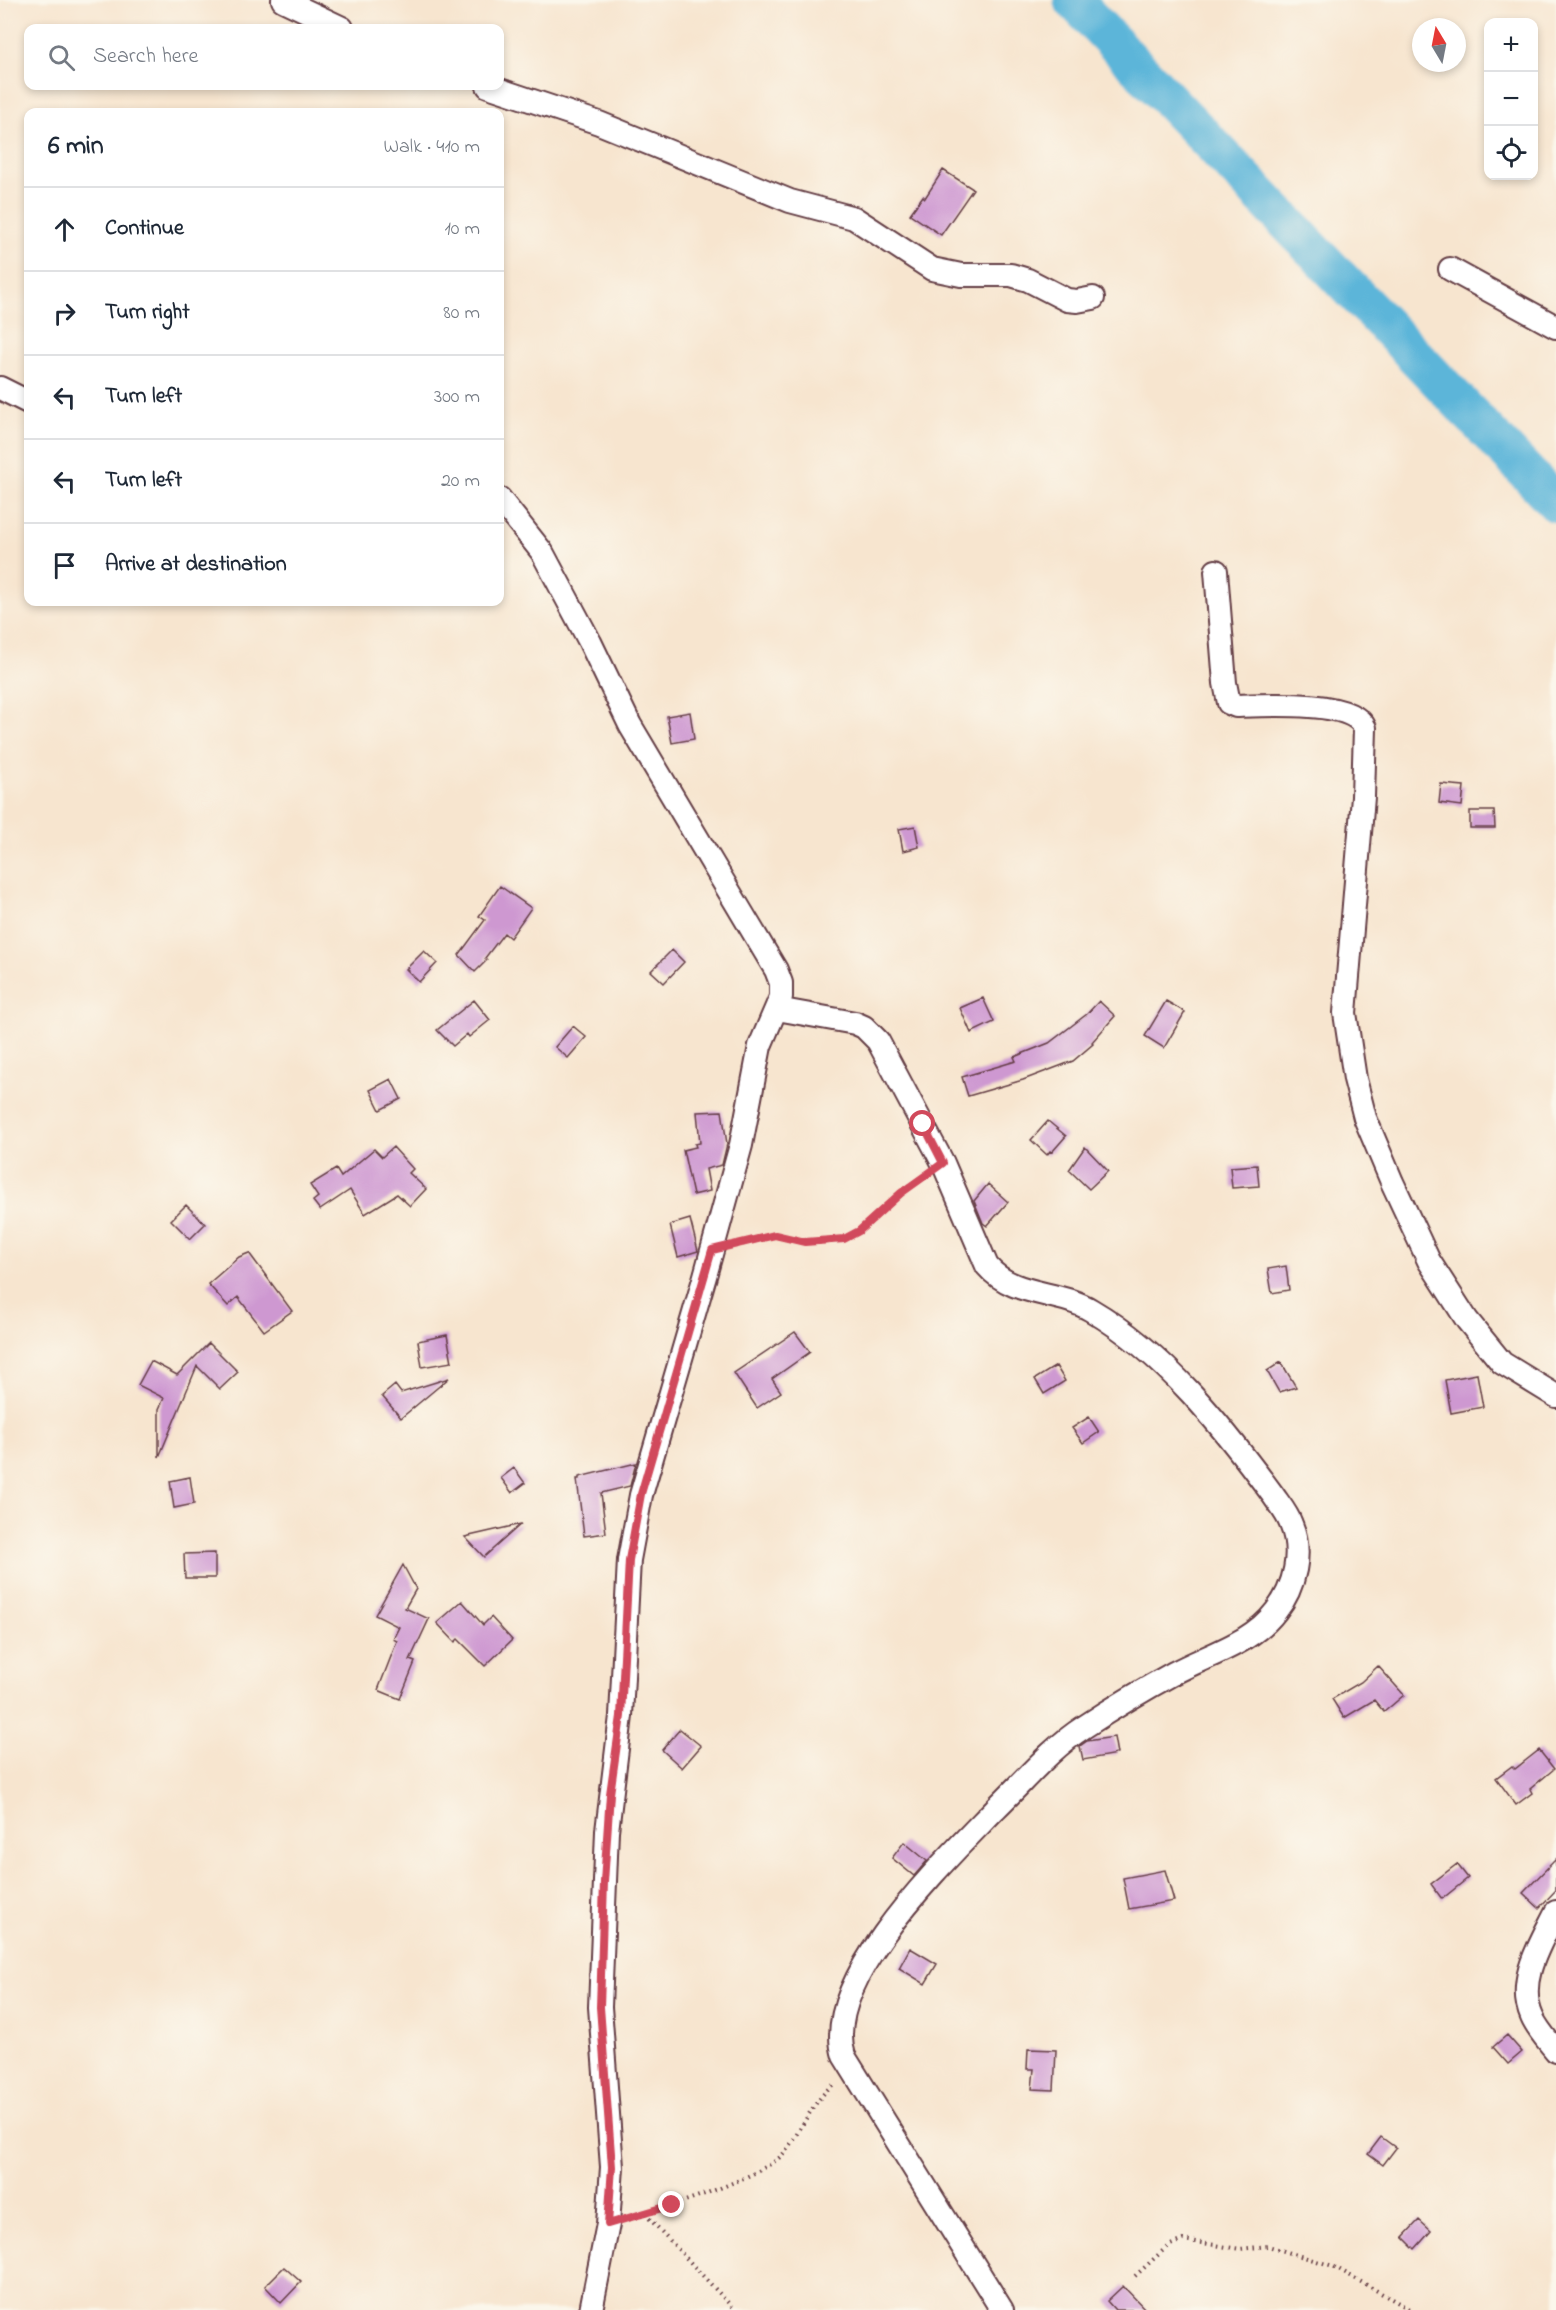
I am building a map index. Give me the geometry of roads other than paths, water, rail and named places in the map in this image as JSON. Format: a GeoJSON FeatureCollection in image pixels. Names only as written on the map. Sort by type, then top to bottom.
{"type":"FeatureCollection","features":[{"type":"Feature","properties":{"kind":"street"},"geometry":{"type":"LineString","coordinates":[[283,0],[334,24]]}},
{"type":"Feature","properties":{"kind":"street"},"geometry":{"type":"LineString","coordinates":[[500,90],[599,123],[790,201],[854,218],[932,269],[961,275],[1011,275],[1028,280],[1066,300],[1077,301],[1093,298]]}},
{"type":"Feature","properties":{"kind":"street"},"geometry":{"type":"LineString","coordinates":[[1450,269],[1556,327]]}},
{"type":"Feature","properties":{"kind":"street"},"geometry":{"type":"LineString","coordinates":[[0,388],[24,400]]}},
{"type":"Feature","properties":{"kind":"street"},"geometry":{"type":"LineString","coordinates":[[504,504],[542,552],[590,642],[630,725],[776,970],[781,983],[777,1009],[760,1046],[741,1145],[641,1494],[629,1560],[621,1716],[610,1794],[604,1882],[600,2007],[612,2167],[608,2224],[591,2310]]}},
{"type":"Feature","properties":{"kind":"street"},"geometry":{"type":"LineString","coordinates":[[1216,571],[1225,683],[1229,703],[1236,706],[1283,704],[1325,708],[1354,715],[1361,720],[1365,728],[1363,797],[1345,1013],[1355,1079],[1365,1118],[1429,1260],[1467,1320],[1502,1363],[1556,1396]]}},
{"type":"Feature","properties":{"kind":"street"},"geometry":{"type":"LineString","coordinates":[[777,1009],[844,1020],[864,1027],[870,1032],[888,1056],[943,1163],[981,1256],[993,1274],[1008,1283],[1065,1298],[1090,1309],[1136,1340],[1196,1399],[1243,1454],[1291,1522],[1296,1555],[1295,1572],[1287,1593],[1268,1622],[1234,1645],[1174,1673],[1062,1742],[939,1867],[892,1925],[857,1978],[840,2028],[840,2042],[851,2070],[1002,2310]]}},
{"type":"Feature","properties":{"kind":"street"},"geometry":{"type":"LineString","coordinates":[[1556,1912],[1540,1943],[1527,1977],[1526,1990],[1532,2016],[1556,2051]]}},
{"type":"Feature","properties":{"kind":"waterway"},"geometry":{"type":"LineString","coordinates":[[1073,0],[1556,503]]}}]}
